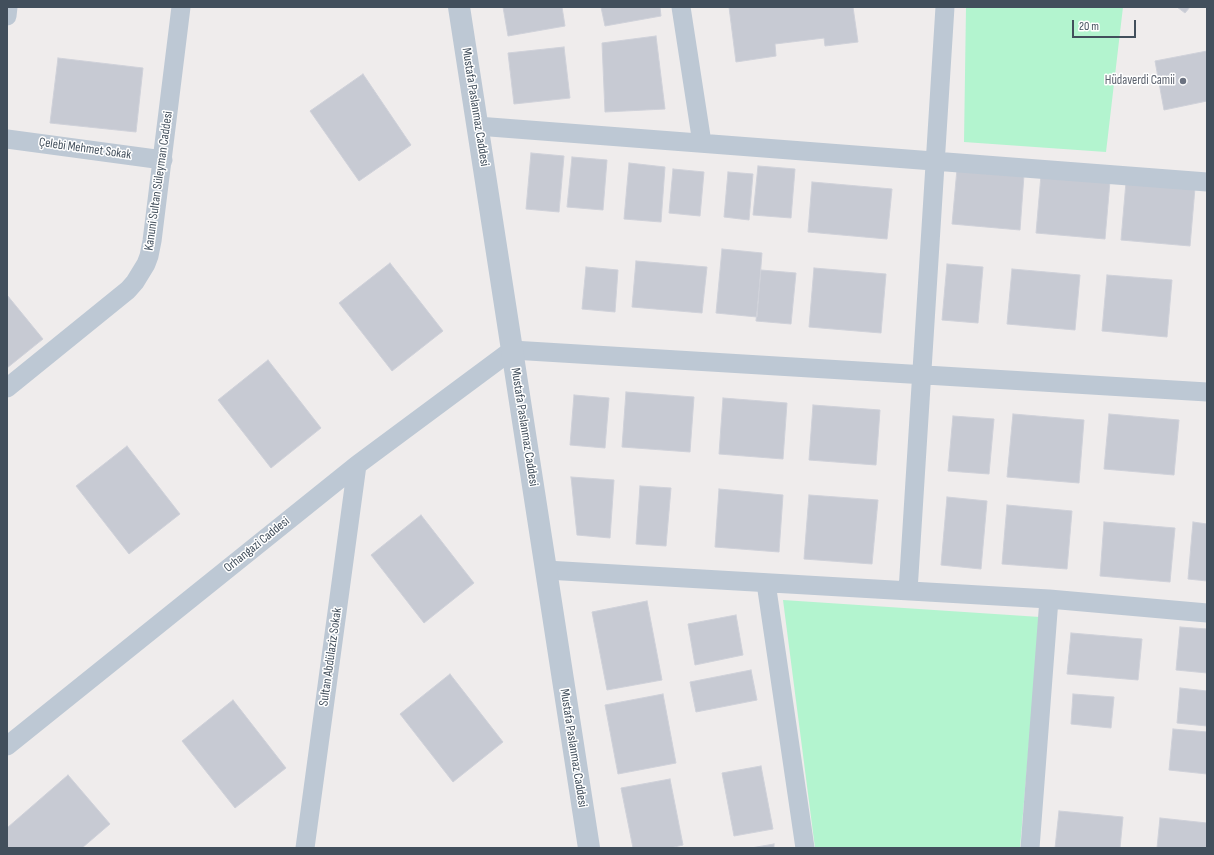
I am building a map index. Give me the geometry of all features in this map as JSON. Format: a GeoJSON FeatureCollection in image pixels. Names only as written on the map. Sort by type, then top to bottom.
{"type":"FeatureCollection","features":[{"type":"Feature","properties":{"kind":"street"},"geometry":{"type":"LineString","coordinates":[[7,16],[8,7]]}},
{"type":"Feature","properties":{"kind":"street","name":"Kanuni Sultan Süleyman Caddesi"},"geometry":{"type":"LineString","coordinates":[[7,388],[128,290],[141,273],[149,256],[163,160],[181,7]]}},
{"type":"Feature","properties":{"kind":"street","name":"Mustafa Paslanmaz Caddesi"},"geometry":{"type":"LineString","coordinates":[[459,7],[589,848]]}},
{"type":"Feature","properties":{"kind":"street"},"geometry":{"type":"LineString","coordinates":[[681,7],[702,143]]}},
{"type":"Feature","properties":{"kind":"street"},"geometry":{"type":"LineString","coordinates":[[908,591],[945,7]]}},
{"type":"Feature","properties":{"kind":"street"},"geometry":{"type":"LineString","coordinates":[[477,126],[1207,182]]}},
{"type":"Feature","properties":{"kind":"street","name":"Çelebi Mehmet Sokak"},"geometry":{"type":"LineString","coordinates":[[7,139],[163,160]]}},
{"type":"Feature","properties":{"kind":"street"},"geometry":{"type":"LineString","coordinates":[[512,350],[1207,392]]}},
{"type":"Feature","properties":{"kind":"street","name":"Orhangazi Caddesi"},"geometry":{"type":"LineString","coordinates":[[7,746],[357,465],[512,350]]}},
{"type":"Feature","properties":{"kind":"street","name":"Sultan Abdülaziz Sokak"},"geometry":{"type":"LineString","coordinates":[[305,848],[357,465]]}},
{"type":"Feature","properties":{"kind":"street"},"geometry":{"type":"LineString","coordinates":[[546,570],[1049,599],[1207,613]]}},
{"type":"Feature","properties":{"kind":"street"},"geometry":{"type":"LineString","coordinates":[[766,583],[804,848]]}},
{"type":"Feature","properties":{"kind":"street"},"geometry":{"type":"LineString","coordinates":[[1030,848],[1049,599]]}},
{"type":"Feature","properties":{"kind":"green space"},"geometry":{"type":"Polygon","coordinates":[[[966,7],[1123,7],[1106,152],[964,142],[966,7]]]}},
{"type":"Feature","properties":{"kind":"green space"},"geometry":{"type":"Polygon","coordinates":[[[783,600],[1040,617],[1020,848],[815,848],[783,600]]]}},
{"type":"Feature","properties":{"kind":"building"},"geometry":{"type":"Polygon","coordinates":[[[503,7],[562,7],[565,26],[508,36],[503,7]]]}},
{"type":"Feature","properties":{"kind":"building"},"geometry":{"type":"Polygon","coordinates":[[[601,7],[660,7],[661,16],[605,26],[601,7]]]}},
{"type":"Feature","properties":{"kind":"building"},"geometry":{"type":"Polygon","coordinates":[[[729,7],[853,7],[858,42],[825,46],[824,38],[775,44],[776,56],[736,62],[729,7]]]}},
{"type":"Feature","properties":{"kind":"building"},"geometry":{"type":"Polygon","coordinates":[[[1177,7],[1190,7],[1185,13],[1177,7]]]}},
{"type":"Feature","properties":{"kind":"building"},"geometry":{"type":"Polygon","coordinates":[[[656,36],[665,109],[605,112],[602,43],[656,36]]]}},
{"type":"Feature","properties":{"kind":"building"},"geometry":{"type":"Polygon","coordinates":[[[564,47],[570,98],[514,104],[508,53],[564,47]]]}},
{"type":"Feature","properties":{"kind":"building","name":"Hüdaverdi Camii"},"geometry":{"type":"Polygon","coordinates":[[[1207,51],[1207,101],[1164,110],[1155,61],[1207,51]]]}},
{"type":"Feature","properties":{"kind":"building"},"geometry":{"type":"Polygon","coordinates":[[[58,58],[143,68],[136,132],[50,123],[58,58]]]}},
{"type":"Feature","properties":{"kind":"building"},"geometry":{"type":"Polygon","coordinates":[[[363,74],[411,145],[359,181],[310,111],[363,74]]]}},
{"type":"Feature","properties":{"kind":"building"},"geometry":{"type":"Polygon","coordinates":[[[531,153],[564,156],[559,212],[526,209],[531,153]]]}},
{"type":"Feature","properties":{"kind":"building"},"geometry":{"type":"Polygon","coordinates":[[[572,157],[607,160],[603,210],[567,207],[572,157]]]}},
{"type":"Feature","properties":{"kind":"building"},"geometry":{"type":"Polygon","coordinates":[[[629,163],[665,167],[661,222],[624,219],[629,163]]]}},
{"type":"Feature","properties":{"kind":"building"},"geometry":{"type":"Polygon","coordinates":[[[758,166],[795,169],[791,218],[753,215],[758,166]]]}},
{"type":"Feature","properties":{"kind":"building"},"geometry":{"type":"Polygon","coordinates":[[[673,169],[704,172],[700,216],[669,213],[673,169]]]}},
{"type":"Feature","properties":{"kind":"building"},"geometry":{"type":"Polygon","coordinates":[[[957,169],[1024,175],[1020,230],[952,224],[957,169]]]}},
{"type":"Feature","properties":{"kind":"building"},"geometry":{"type":"Polygon","coordinates":[[[728,172],[753,174],[749,220],[724,217],[728,172]]]}},
{"type":"Feature","properties":{"kind":"building"},"geometry":{"type":"Polygon","coordinates":[[[1041,175],[1110,181],[1105,239],[1036,233],[1041,175]]]}},
{"type":"Feature","properties":{"kind":"building"},"geometry":{"type":"Polygon","coordinates":[[[812,182],[892,189],[887,239],[808,232],[812,182]]]}},
{"type":"Feature","properties":{"kind":"building"},"geometry":{"type":"Polygon","coordinates":[[[1126,182],[1195,188],[1190,246],[1121,240],[1126,182]]]}},
{"type":"Feature","properties":{"kind":"building"},"geometry":{"type":"Polygon","coordinates":[[[722,249],[762,253],[757,317],[716,313],[722,249]]]}},
{"type":"Feature","properties":{"kind":"building"},"geometry":{"type":"Polygon","coordinates":[[[636,261],[707,267],[702,313],[632,307],[636,261]]]}},
{"type":"Feature","properties":{"kind":"building"},"geometry":{"type":"Polygon","coordinates":[[[390,263],[443,331],[392,371],[339,303],[390,263]]]}},
{"type":"Feature","properties":{"kind":"building"},"geometry":{"type":"Polygon","coordinates":[[[947,264],[983,267],[978,323],[942,320],[947,264]]]}},
{"type":"Feature","properties":{"kind":"building"},"geometry":{"type":"Polygon","coordinates":[[[586,267],[618,270],[615,312],[582,309],[586,267]]]}},
{"type":"Feature","properties":{"kind":"building"},"geometry":{"type":"Polygon","coordinates":[[[814,268],[886,274],[881,333],[809,327],[814,268]]]}},
{"type":"Feature","properties":{"kind":"building"},"geometry":{"type":"Polygon","coordinates":[[[1012,269],[1080,275],[1075,330],[1007,324],[1012,269]]]}},
{"type":"Feature","properties":{"kind":"building"},"geometry":{"type":"Polygon","coordinates":[[[761,270],[796,273],[791,324],[756,321],[761,270]]]}},
{"type":"Feature","properties":{"kind":"building"},"geometry":{"type":"Polygon","coordinates":[[[1107,275],[1172,280],[1167,337],[1102,331],[1107,275]]]}},
{"type":"Feature","properties":{"kind":"building"},"geometry":{"type":"Polygon","coordinates":[[[7,295],[43,339],[7,368],[7,295]]]}},
{"type":"Feature","properties":{"kind":"building"},"geometry":{"type":"Polygon","coordinates":[[[268,360],[321,428],[271,468],[218,400],[268,360]]]}},
{"type":"Feature","properties":{"kind":"building"},"geometry":{"type":"Polygon","coordinates":[[[626,392],[694,397],[690,452],[622,447],[626,392]]]}},
{"type":"Feature","properties":{"kind":"building"},"geometry":{"type":"Polygon","coordinates":[[[574,395],[609,398],[605,448],[570,445],[574,395]]]}},
{"type":"Feature","properties":{"kind":"building"},"geometry":{"type":"Polygon","coordinates":[[[723,398],[787,403],[783,459],[719,454],[723,398]]]}},
{"type":"Feature","properties":{"kind":"building"},"geometry":{"type":"Polygon","coordinates":[[[813,405],[880,410],[876,465],[809,460],[813,405]]]}},
{"type":"Feature","properties":{"kind":"building"},"geometry":{"type":"Polygon","coordinates":[[[1013,414],[1084,420],[1079,483],[1007,477],[1013,414]]]}},
{"type":"Feature","properties":{"kind":"building"},"geometry":{"type":"Polygon","coordinates":[[[1109,414],[1179,420],[1174,475],[1104,469],[1109,414]]]}},
{"type":"Feature","properties":{"kind":"building"},"geometry":{"type":"Polygon","coordinates":[[[953,416],[994,419],[989,474],[948,471],[953,416]]]}},
{"type":"Feature","properties":{"kind":"building"},"geometry":{"type":"Polygon","coordinates":[[[127,446],[180,514],[129,554],[76,486],[127,446]]]}},
{"type":"Feature","properties":{"kind":"building"},"geometry":{"type":"Polygon","coordinates":[[[571,477],[614,480],[610,538],[577,535],[571,477]]]}},
{"type":"Feature","properties":{"kind":"building"},"geometry":{"type":"Polygon","coordinates":[[[640,486],[671,488],[666,546],[636,544],[640,486]]]}},
{"type":"Feature","properties":{"kind":"building"},"geometry":{"type":"Polygon","coordinates":[[[719,489],[783,495],[779,552],[715,547],[719,489]]]}},
{"type":"Feature","properties":{"kind":"building"},"geometry":{"type":"Polygon","coordinates":[[[809,495],[878,500],[872,564],[804,559],[809,495]]]}},
{"type":"Feature","properties":{"kind":"building"},"geometry":{"type":"Polygon","coordinates":[[[947,497],[987,501],[981,569],[941,565],[947,497]]]}},
{"type":"Feature","properties":{"kind":"building"},"geometry":{"type":"Polygon","coordinates":[[[1007,505],[1072,511],[1067,569],[1002,564],[1007,505]]]}},
{"type":"Feature","properties":{"kind":"building"},"geometry":{"type":"Polygon","coordinates":[[[421,515],[474,583],[424,623],[371,555],[421,515]]]}},
{"type":"Feature","properties":{"kind":"building"},"geometry":{"type":"Polygon","coordinates":[[[1104,522],[1175,528],[1170,582],[1100,576],[1104,522]]]}},
{"type":"Feature","properties":{"kind":"building"},"geometry":{"type":"Polygon","coordinates":[[[1193,522],[1207,524],[1207,581],[1188,579],[1193,522]]]}},
{"type":"Feature","properties":{"kind":"building"},"geometry":{"type":"Polygon","coordinates":[[[647,601],[662,680],[607,690],[592,612],[647,601]]]}},
{"type":"Feature","properties":{"kind":"building"},"geometry":{"type":"Polygon","coordinates":[[[736,615],[743,655],[695,665],[688,624],[736,615]]]}},
{"type":"Feature","properties":{"kind":"building"},"geometry":{"type":"Polygon","coordinates":[[[1180,627],[1207,629],[1207,673],[1176,670],[1180,627]]]}},
{"type":"Feature","properties":{"kind":"building"},"geometry":{"type":"Polygon","coordinates":[[[1071,633],[1142,639],[1138,680],[1067,674],[1071,633]]]}},
{"type":"Feature","properties":{"kind":"building"},"geometry":{"type":"Polygon","coordinates":[[[751,670],[757,700],[696,712],[690,682],[751,670]]]}},
{"type":"Feature","properties":{"kind":"building"},"geometry":{"type":"Polygon","coordinates":[[[450,674],[503,742],[453,782],[400,714],[450,674]]]}},
{"type":"Feature","properties":{"kind":"building"},"geometry":{"type":"Polygon","coordinates":[[[1180,688],[1207,691],[1207,726],[1177,723],[1180,688]]]}},
{"type":"Feature","properties":{"kind":"building"},"geometry":{"type":"Polygon","coordinates":[[[663,694],[676,763],[618,774],[605,705],[663,694]]]}},
{"type":"Feature","properties":{"kind":"building"},"geometry":{"type":"Polygon","coordinates":[[[1073,694],[1114,697],[1111,728],[1071,724],[1073,694]]]}},
{"type":"Feature","properties":{"kind":"building"},"geometry":{"type":"Polygon","coordinates":[[[233,700],[286,768],[235,808],[182,741],[233,700]]]}},
{"type":"Feature","properties":{"kind":"building"},"geometry":{"type":"Polygon","coordinates":[[[1173,729],[1207,732],[1207,774],[1169,770],[1173,729]]]}},
{"type":"Feature","properties":{"kind":"building"},"geometry":{"type":"Polygon","coordinates":[[[761,766],[773,829],[734,836],[722,773],[761,766]]]}},
{"type":"Feature","properties":{"kind":"building"},"geometry":{"type":"Polygon","coordinates":[[[68,775],[110,824],[82,848],[7,848],[7,828],[68,775]]]}},
{"type":"Feature","properties":{"kind":"building"},"geometry":{"type":"Polygon","coordinates":[[[670,779],[683,845],[670,848],[633,848],[621,788],[670,779]]]}},
{"type":"Feature","properties":{"kind":"building"},"geometry":{"type":"Polygon","coordinates":[[[1059,811],[1123,817],[1120,848],[1055,848],[1059,811]]]}},
{"type":"Feature","properties":{"kind":"building"},"geometry":{"type":"Polygon","coordinates":[[[1160,818],[1207,823],[1207,848],[1157,848],[1160,818]]]}},
{"type":"Feature","properties":{"kind":"building"},"geometry":{"type":"Polygon","coordinates":[[[774,844],[774,848],[751,848],[774,844]]]}},
{"type":"Feature","properties":{"kind":"place","name":"Hüdaverdi Camii"},"geometry":{"type":"Point","coordinates":[1183,81]}}]}
